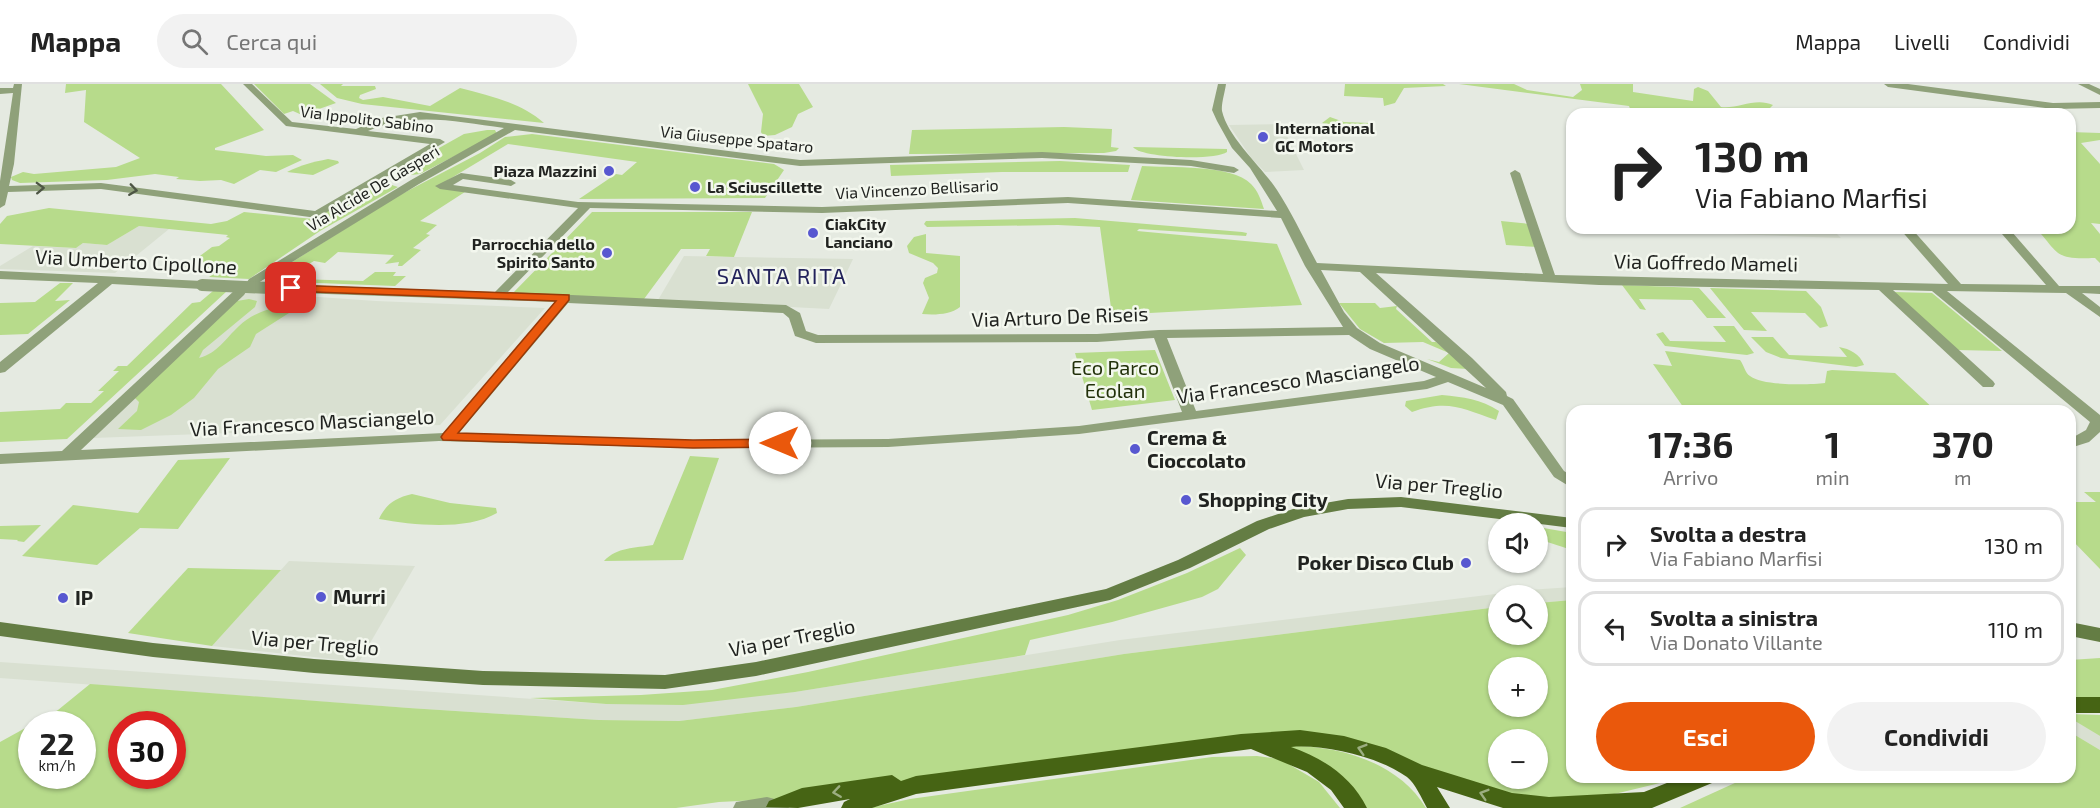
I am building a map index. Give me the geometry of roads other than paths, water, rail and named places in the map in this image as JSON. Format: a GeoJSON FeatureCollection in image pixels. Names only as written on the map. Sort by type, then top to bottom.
{"type":"FeatureCollection","features":[{"type":"Feature","properties":{"kind":"main road","name":"Via per Treglio"},"geometry":{"type":"LineString","coordinates":[[0,629],[153,650],[314,666],[483,678],[665,682],[756,669],[1110,594],[1184,564],[1263,525],[1302,512],[1348,504],[1401,502],[1566,522]]}},
{"type":"Feature","properties":{"kind":"main road"},"geometry":{"type":"LineString","coordinates":[[2076,630],[2100,635]]}},
{"type":"Feature","properties":{"kind":"main road"},"geometry":{"type":"LineString","coordinates":[[2076,705],[2100,705]]}},
{"type":"Feature","properties":{"kind":"main road"},"geometry":{"type":"LineString","coordinates":[[852,808],[872,798],[916,785],[1241,742],[1300,738],[1344,744],[1386,756],[1416,772],[1512,802],[1549,806],[1638,805],[1691,783]]}},
{"type":"Feature","properties":{"kind":"main road"},"geometry":{"type":"LineString","coordinates":[[1241,742],[1292,754],[1330,775],[1356,808]]}},
{"type":"Feature","properties":{"kind":"main road"},"geometry":{"type":"LineString","coordinates":[[1416,772],[1439,808]]}},
{"type":"Feature","properties":{"kind":"main road"},"geometry":{"type":"LineString","coordinates":[[777,808],[802,797],[893,784],[916,785]]}},
{"type":"Feature","properties":{"kind":"street","name":"Via Ippolito Sabino"},"geometry":{"type":"LineString","coordinates":[[5,189],[101,186],[317,215],[440,142],[289,124],[247,84]]}},
{"type":"Feature","properties":{"kind":"street"},"geometry":{"type":"LineString","coordinates":[[1222,84],[1216,110],[1238,148],[1266,184],[1338,313],[1352,331],[1375,346],[1508,402]]}},
{"type":"Feature","properties":{"kind":"street"},"geometry":{"type":"LineString","coordinates":[[1888,84],[2054,106],[2100,105]]}},
{"type":"Feature","properties":{"kind":"street"},"geometry":{"type":"LineString","coordinates":[[2082,84],[2100,92]]}},
{"type":"Feature","properties":{"kind":"street"},"geometry":{"type":"LineString","coordinates":[[0,91],[17,87],[5,189],[0,205]]}},
{"type":"Feature","properties":{"kind":"street","name":"Via Giuseppe Spataro"},"geometry":{"type":"LineString","coordinates":[[357,132],[385,120],[413,115],[800,163],[1042,156],[1234,166]]}},
{"type":"Feature","properties":{"kind":"street"},"geometry":{"type":"LineString","coordinates":[[0,126],[14,125]]}},
{"type":"Feature","properties":{"kind":"street","name":"Via Alcide De Gasperi"},"geometry":{"type":"LineString","coordinates":[[253,282],[406,188],[512,128]]}},
{"type":"Feature","properties":{"kind":"street"},"geometry":{"type":"LineString","coordinates":[[1234,166],[1238,148]]}},
{"type":"Feature","properties":{"kind":"street"},"geometry":{"type":"LineString","coordinates":[[1234,166],[1249,171],[1252,165]]}},
{"type":"Feature","properties":{"kind":"street"},"geometry":{"type":"LineString","coordinates":[[1234,166],[1266,184]]}},
{"type":"Feature","properties":{"kind":"street"},"geometry":{"type":"LineString","coordinates":[[1515,173],[1550,278]]}},
{"type":"Feature","properties":{"kind":"street","name":"Via Vincenzo Bellisario"},"geometry":{"type":"LineString","coordinates":[[512,183],[461,176],[441,186],[587,205],[822,210],[1068,200],[1126,202],[1285,215]]}},
{"type":"Feature","properties":{"kind":"street"},"geometry":{"type":"LineString","coordinates":[[499,295],[587,205]]}},
{"type":"Feature","properties":{"kind":"street"},"geometry":{"type":"LineString","coordinates":[[1910,234],[1958,288]]}},
{"type":"Feature","properties":{"kind":"street"},"geometry":{"type":"LineString","coordinates":[[2008,234],[2057,291]]}},
{"type":"Feature","properties":{"kind":"street","name":"Via Goffredo Mameli"},"geometry":{"type":"LineString","coordinates":[[1311,266],[1550,278],[2057,291],[2100,290]]}},
{"type":"Feature","properties":{"kind":"street"},"geometry":{"type":"LineString","coordinates":[[1364,269],[1467,361],[1508,402],[1559,474],[1566,479]]}},
{"type":"Feature","properties":{"kind":"street","name":"Via Umberto Cipollone"},"geometry":{"type":"LineString","coordinates":[[0,275],[786,309]]}},
{"type":"Feature","properties":{"kind":"street"},"geometry":{"type":"LineString","coordinates":[[0,369],[111,279]]}},
{"type":"Feature","properties":{"kind":"street"},"geometry":{"type":"LineString","coordinates":[[1882,286],[1988,384]]}},
{"type":"Feature","properties":{"kind":"street"},"geometry":{"type":"LineString","coordinates":[[1935,287],[2098,421],[2096,428],[2088,437],[2076,442]]}},
{"type":"Feature","properties":{"kind":"street"},"geometry":{"type":"LineString","coordinates":[[2071,291],[2100,313]]}},
{"type":"Feature","properties":{"kind":"street"},"geometry":{"type":"LineString","coordinates":[[66,456],[240,292]]}},
{"type":"Feature","properties":{"kind":"street"},"geometry":{"type":"LineString","coordinates":[[448,437],[565,298]]}},
{"type":"Feature","properties":{"kind":"street","name":"Via Arturo De Riseis"},"geometry":{"type":"LineString","coordinates":[[786,309],[795,316],[800,333],[816,339],[1097,338],[1159,333],[1263,334],[1352,331]]}},
{"type":"Feature","properties":{"kind":"street"},"geometry":{"type":"LineString","coordinates":[[1159,333],[1191,416]]}},
{"type":"Feature","properties":{"kind":"street","name":"Via Francesco Masciangelo"},"geometry":{"type":"LineString","coordinates":[[0,459],[448,437],[693,444],[888,442],[1079,430],[1427,385],[1450,376]]}},
{"type":"Feature","properties":{"kind":"street"},"geometry":{"type":"LineString","coordinates":[[733,808],[777,808]]}},
{"type":"Feature","properties":{"kind":"place","name":"International GC Motors"},"geometry":{"type":"Point","coordinates":[1263,137]}},
{"type":"Feature","properties":{"kind":"place","name":"Piaza Mazzini"},"geometry":{"type":"Point","coordinates":[609,171]}},
{"type":"Feature","properties":{"kind":"place","name":"La Sciuscillette"},"geometry":{"type":"Point","coordinates":[695,187]}},
{"type":"Feature","properties":{"kind":"place","name":"CiakCity Lanciano"},"geometry":{"type":"Point","coordinates":[813,233]}},
{"type":"Feature","properties":{"kind":"place","name":"Parrocchia dello Spirito Santo"},"geometry":{"type":"Point","coordinates":[607,253]}},
{"type":"Feature","properties":{"kind":"place","name":"Crema & Cioccolato"},"geometry":{"type":"Point","coordinates":[1135,449]}},
{"type":"Feature","properties":{"kind":"place","name":"Shopping City"},"geometry":{"type":"Point","coordinates":[1186,500]}},
{"type":"Feature","properties":{"kind":"place","name":"Poker Disco Club"},"geometry":{"type":"Point","coordinates":[1466,563]}},
{"type":"Feature","properties":{"kind":"place","name":"Murri"},"geometry":{"type":"Point","coordinates":[321,597]}},
{"type":"Feature","properties":{"kind":"place","name":"IP"},"geometry":{"type":"Point","coordinates":[63,598]}},
{"type":"Feature","properties":{"kind":"district","name":"SANTA RITA"},"geometry":{"type":"Point","coordinates":[782,276]}},
{"type":"Feature","properties":{"kind":"park label","name":"Eco Parco Ecolan"},"geometry":{"type":"Point","coordinates":[1115,380]}}]}
